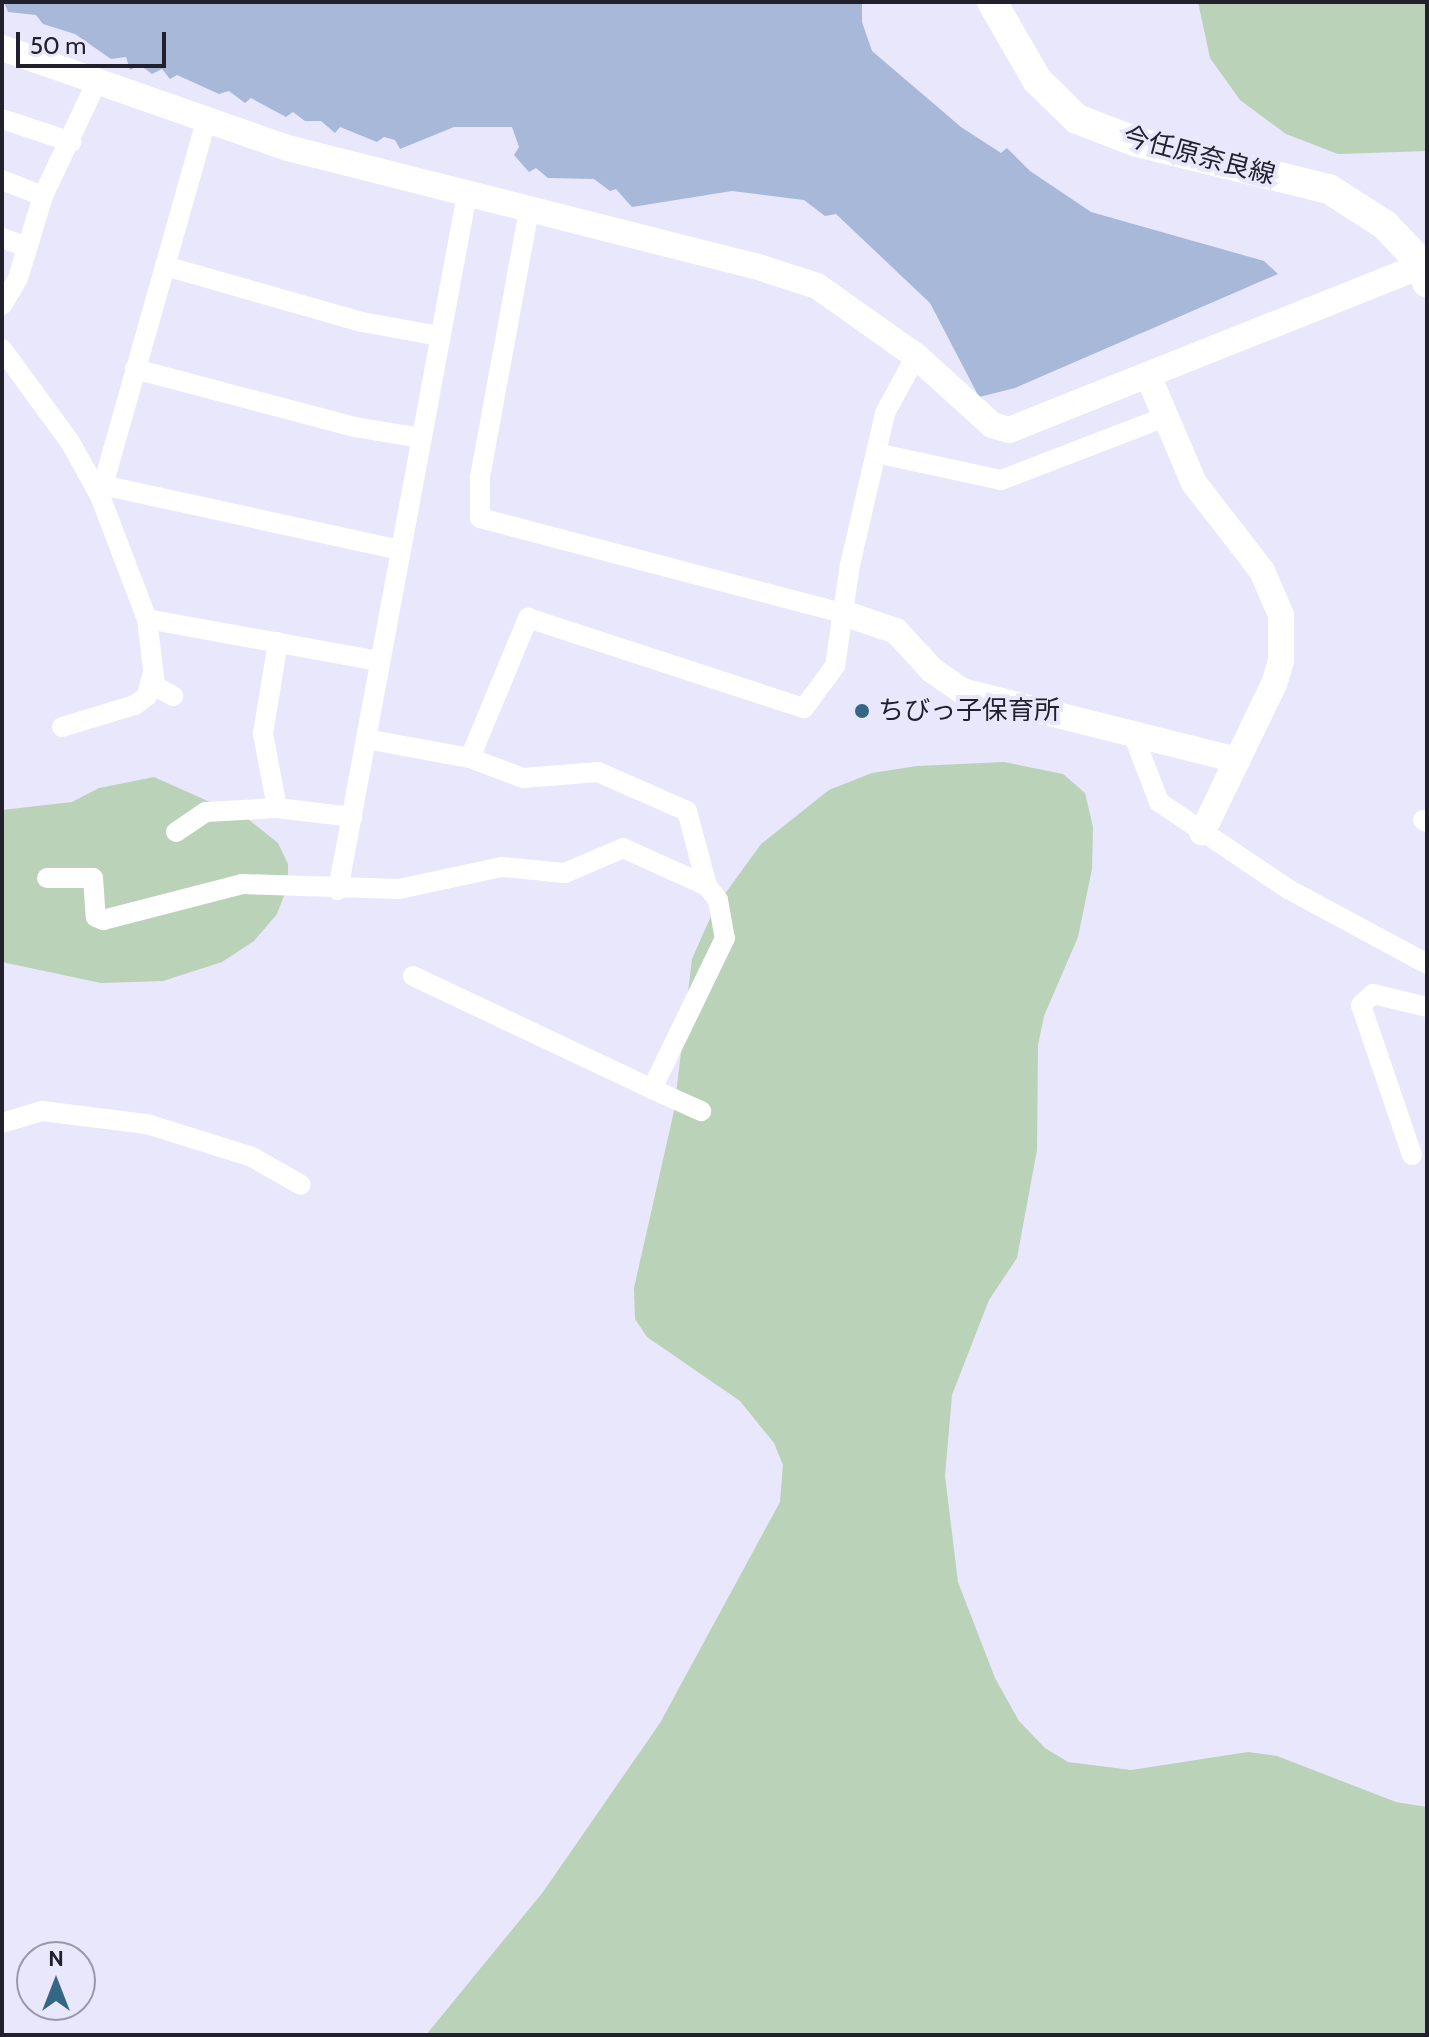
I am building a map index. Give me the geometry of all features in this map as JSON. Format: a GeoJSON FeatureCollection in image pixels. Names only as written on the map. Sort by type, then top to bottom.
{"type":"FeatureCollection","features":[{"type":"Feature","properties":{"kind":"main road","name":"今任原奈良線"},"geometry":{"type":"LineString","coordinates":[[992,2],[1037,80],[1077,119],[1137,142],[1329,189],[1385,225],[1426,271]]}},
{"type":"Feature","properties":{"kind":"street"},"geometry":{"type":"LineString","coordinates":[[2,48],[288,148],[817,286],[916,356],[975,412],[1009,430],[1426,271]]}},
{"type":"Feature","properties":{"kind":"street"},"geometry":{"type":"LineString","coordinates":[[2,305],[27,247],[43,196],[97,81]]}},
{"type":"Feature","properties":{"kind":"street"},"geometry":{"type":"LineString","coordinates":[[2,119],[71,142]]}},
{"type":"Feature","properties":{"kind":"street"},"geometry":{"type":"LineString","coordinates":[[101,491],[207,119]]}},
{"type":"Feature","properties":{"kind":"street"},"geometry":{"type":"LineString","coordinates":[[2,180],[43,196]]}},
{"type":"Feature","properties":{"kind":"street"},"geometry":{"type":"LineString","coordinates":[[338,890],[467,194]]}},
{"type":"Feature","properties":{"kind":"street"},"geometry":{"type":"LineString","coordinates":[[529,210],[480,478],[480,518],[843,613],[896,631],[932,670],[962,691],[1237,760]]}},
{"type":"Feature","properties":{"kind":"street"},"geometry":{"type":"LineString","coordinates":[[2,238],[27,247]]}},
{"type":"Feature","properties":{"kind":"street"},"geometry":{"type":"LineString","coordinates":[[165,266],[362,322],[440,336]]}},
{"type":"Feature","properties":{"kind":"street"},"geometry":{"type":"LineString","coordinates":[[2,349],[70,442],[101,491],[147,619],[155,686],[173,696]]}},
{"type":"Feature","properties":{"kind":"street"},"geometry":{"type":"LineString","coordinates":[[470,758],[528,618],[804,708],[835,666],[843,613],[885,413],[916,356]]}},
{"type":"Feature","properties":{"kind":"street"},"geometry":{"type":"LineString","coordinates":[[135,369],[355,427],[421,438]]}},
{"type":"Feature","properties":{"kind":"street"},"geometry":{"type":"LineString","coordinates":[[1149,378],[1194,483],[1262,571],[1281,615],[1281,661],[1202,833]]}},
{"type":"Feature","properties":{"kind":"street"},"geometry":{"type":"LineString","coordinates":[[876,453],[1001,480],[1165,417]]}},
{"type":"Feature","properties":{"kind":"street"},"geometry":{"type":"LineString","coordinates":[[101,491],[400,550]]}},
{"type":"Feature","properties":{"kind":"street"},"geometry":{"type":"LineString","coordinates":[[147,619],[379,661]]}},
{"type":"Feature","properties":{"kind":"street"},"geometry":{"type":"LineString","coordinates":[[277,808],[263,734],[278,642]]}},
{"type":"Feature","properties":{"kind":"street"},"geometry":{"type":"LineString","coordinates":[[62,727],[135,705],[147,696],[152,676]]}},
{"type":"Feature","properties":{"kind":"street"},"geometry":{"type":"LineString","coordinates":[[1133,734],[1159,802],[1288,889],[1427,964]]}},
{"type":"Feature","properties":{"kind":"street"},"geometry":{"type":"LineString","coordinates":[[366,739],[470,758],[523,778],[598,772],[687,811],[707,886],[718,900],[725,938],[652,1089]]}},
{"type":"Feature","properties":{"kind":"street"},"geometry":{"type":"LineString","coordinates":[[176,832],[206,812],[277,808],[352,817]]}},
{"type":"Feature","properties":{"kind":"street"},"geometry":{"type":"LineString","coordinates":[[47,878],[93,878],[96,917],[103,920],[242,884],[338,890],[399,889],[502,867],[565,873],[623,848],[707,886]]}},
{"type":"Feature","properties":{"kind":"street"},"geometry":{"type":"LineString","coordinates":[[413,976],[701,1111]]}},
{"type":"Feature","properties":{"kind":"street"},"geometry":{"type":"LineString","coordinates":[[1412,1155],[1361,1005],[1373,994],[1427,1007]]}},
{"type":"Feature","properties":{"kind":"street"},"geometry":{"type":"LineString","coordinates":[[2,1123],[42,1111],[147,1124],[252,1157],[301,1185]]}},
{"type":"Feature","properties":{"kind":"green space"},"geometry":{"type":"Polygon","coordinates":[[[1198,2],[1427,2],[1427,151],[1338,154],[1286,134],[1240,100],[1210,58],[1198,2]]]}},
{"type":"Feature","properties":{"kind":"green space"},"geometry":{"type":"Polygon","coordinates":[[[1004,762],[1063,774],[1085,793],[1093,827],[1092,869],[1078,937],[1044,1016],[1038,1045],[1037,1150],[1017,1258],[989,1300],[952,1395],[945,1476],[958,1582],[995,1678],[1019,1721],[1045,1748],[1068,1762],[1131,1770],[1248,1752],[1277,1756],[1396,1802],[1427,1807],[1427,2035],[426,2035],[543,1892],[660,1723],[780,1502],[783,1465],[774,1443],[740,1401],[647,1337],[635,1319],[634,1288],[674,1111],[692,959],[714,909],[761,844],[829,790],[872,773],[917,766],[1004,762]]]}},
{"type":"Feature","properties":{"kind":"green space"},"geometry":{"type":"Polygon","coordinates":[[[154,777],[248,819],[278,843],[288,864],[288,885],[277,914],[254,941],[222,962],[163,981],[101,983],[2,962],[2,810],[72,802],[99,788],[154,777]]]}},
{"type":"Feature","properties":{"kind":"water"},"geometry":{"type":"Polygon","coordinates":[[[4,2],[862,2],[862,22],[872,51],[961,127],[1001,153],[1007,148],[1030,171],[1091,212],[1264,261],[1278,274],[1015,388],[979,397],[930,303],[836,214],[825,216],[804,200],[732,191],[632,207],[616,189],[610,191],[594,179],[548,178],[536,168],[529,172],[514,155],[519,147],[512,127],[454,127],[400,149],[395,140],[384,137],[377,142],[340,127],[335,133],[321,121],[305,121],[293,112],[286,117],[251,98],[245,103],[229,91],[219,94],[177,75],[170,79],[162,69],[152,74],[140,65],[130,70],[126,57],[111,59],[75,34],[43,24],[36,15],[8,12],[4,2]]]}},
{"type":"Feature","properties":{"kind":"place","name":"ちびっ子保育所"},"geometry":{"type":"Point","coordinates":[862,711]}}]}
